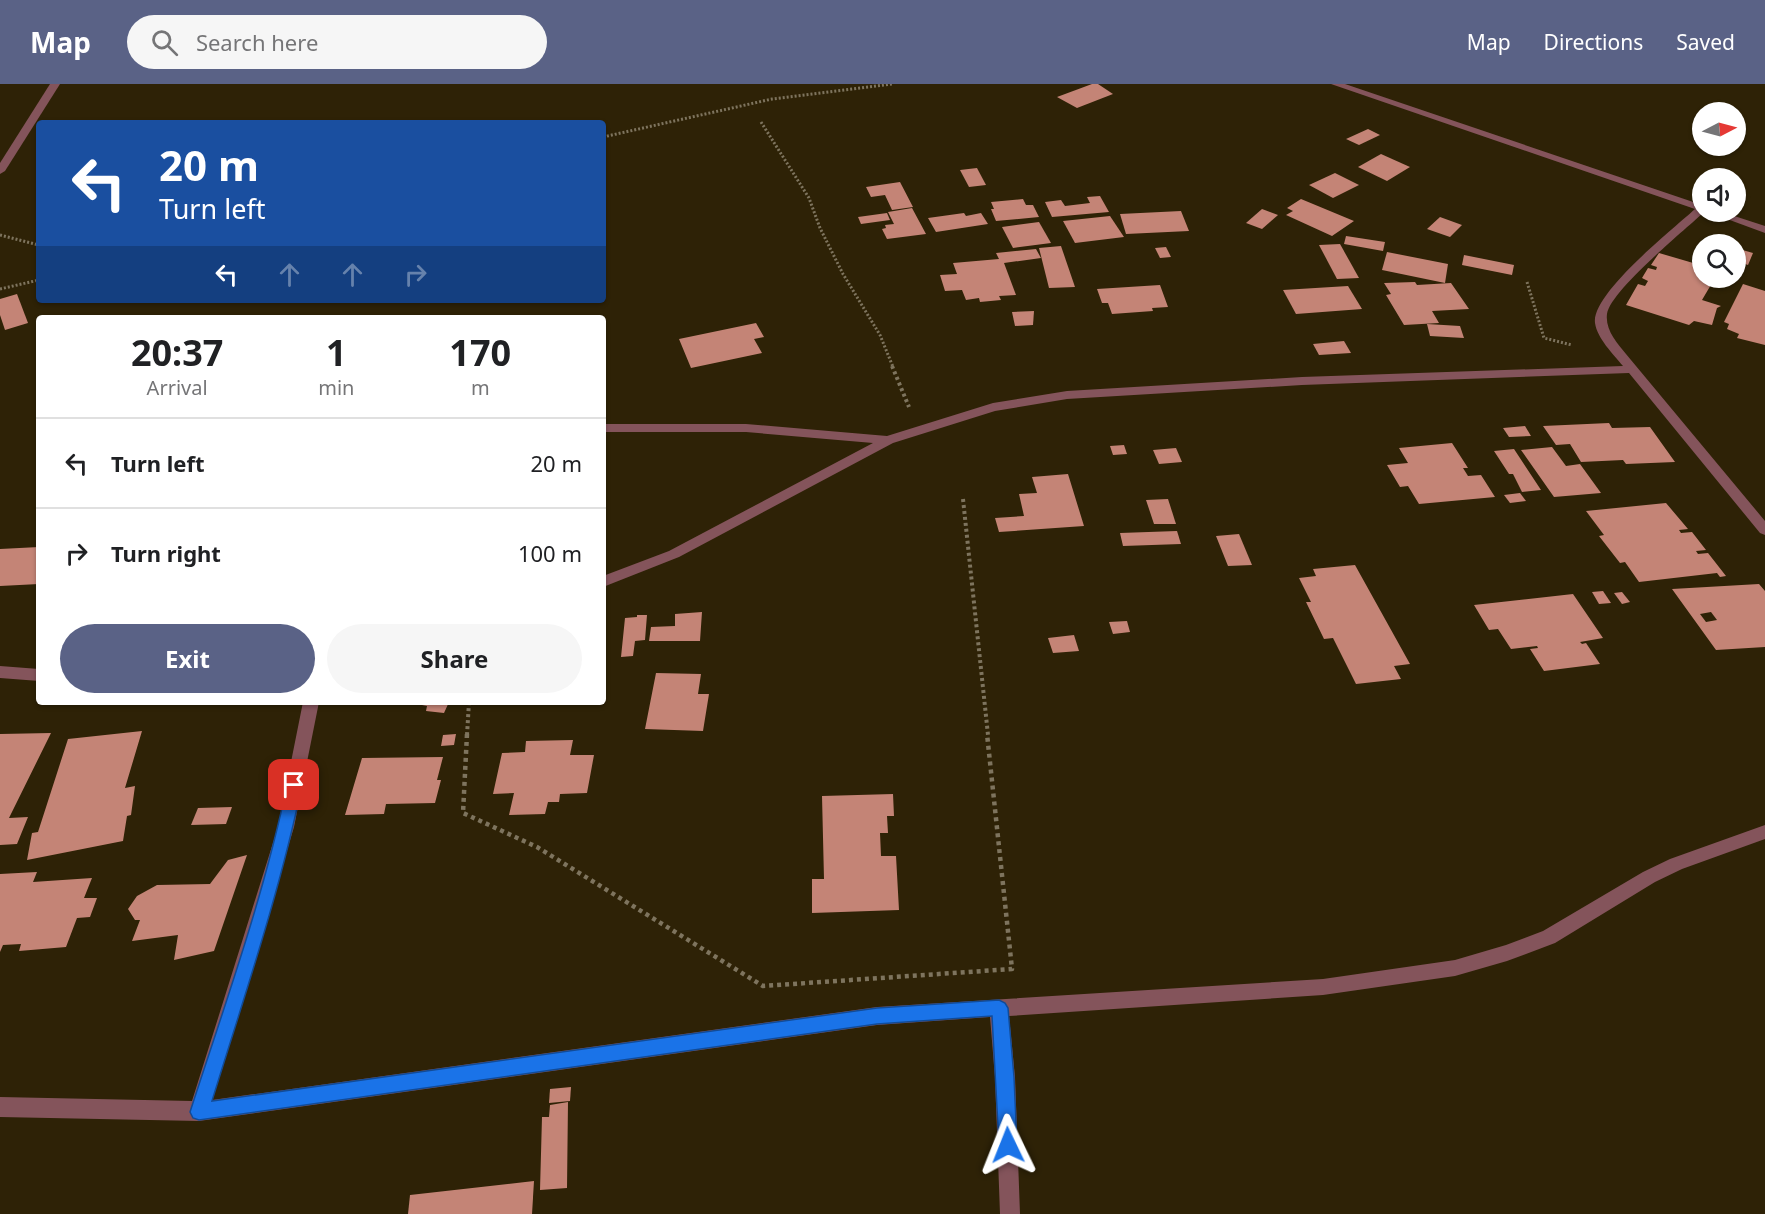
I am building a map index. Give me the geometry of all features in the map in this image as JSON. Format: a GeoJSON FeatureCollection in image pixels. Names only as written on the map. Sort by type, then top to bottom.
{"type":"FeatureCollection","features":[{"type":"Feature","properties":{"kind":"street"},"geometry":{"type":"LineString","coordinates":[[0,171],[55,84]]}},
{"type":"Feature","properties":{"kind":"street"},"geometry":{"type":"LineString","coordinates":[[1336,84],[1692,205]]}},
{"type":"Feature","properties":{"kind":"street"},"geometry":{"type":"LineString","coordinates":[[1692,218],[1607,299],[1601,312],[1601,325],[1610,342],[1765,530]]}},
{"type":"Feature","properties":{"kind":"street"},"geometry":{"type":"LineString","coordinates":[[1742,222],[1765,230]]}},
{"type":"Feature","properties":{"kind":"street"},"geometry":{"type":"LineString","coordinates":[[606,581],[674,554],[888,440],[993,407],[1067,395],[1302,381],[1632,369]]}},
{"type":"Feature","properties":{"kind":"street"},"geometry":{"type":"LineString","coordinates":[[606,428],[725,426],[828,433],[888,440]]}},
{"type":"Feature","properties":{"kind":"street"},"geometry":{"type":"LineString","coordinates":[[0,672],[36,675]]}},
{"type":"Feature","properties":{"kind":"street"},"geometry":{"type":"LineString","coordinates":[[199,1112],[283,838],[310,705]]}},
{"type":"Feature","properties":{"kind":"street"},"geometry":{"type":"LineString","coordinates":[[0,1107],[199,1112],[877,1016],[1323,987],[1455,968],[1507,953],[1549,937],[1649,877],[1676,864],[1765,832]]}},
{"type":"Feature","properties":{"kind":"street"},"geometry":{"type":"LineString","coordinates":[[999,1008],[1005,1077],[1010,1214]]}},
{"type":"Feature","properties":{"kind":"path"},"geometry":{"type":"LineString","coordinates":[[606,136],[772,99],[892,84]]}},
{"type":"Feature","properties":{"kind":"path"},"geometry":{"type":"LineString","coordinates":[[761,122],[809,198],[820,228],[843,274],[880,334],[910,405],[888,440]]}},
{"type":"Feature","properties":{"kind":"path"},"geometry":{"type":"LineString","coordinates":[[0,235],[36,244]]}},
{"type":"Feature","properties":{"kind":"path"},"geometry":{"type":"LineString","coordinates":[[0,288],[36,281]]}},
{"type":"Feature","properties":{"kind":"path"},"geometry":{"type":"LineString","coordinates":[[1527,282],[1544,338],[1622,357]]}},
{"type":"Feature","properties":{"kind":"path"},"geometry":{"type":"LineString","coordinates":[[469,705],[463,813],[537,847],[763,986],[1012,969],[963,499]]}},
{"type":"Feature","properties":{"kind":"building"},"geometry":{"type":"Polygon","coordinates":[[[1092,84],[1098,84],[1113,94],[1077,108],[1057,97],[1092,84]]]}},
{"type":"Feature","properties":{"kind":"building"},"geometry":{"type":"Polygon","coordinates":[[[1368,129],[1380,135],[1359,145],[1346,139],[1368,129]]]}},
{"type":"Feature","properties":{"kind":"building"},"geometry":{"type":"Polygon","coordinates":[[[1381,154],[1410,167],[1387,181],[1358,167],[1381,154]]]}},
{"type":"Feature","properties":{"kind":"building"},"geometry":{"type":"Polygon","coordinates":[[[977,168],[986,185],[969,187],[960,170],[977,168]]]}},
{"type":"Feature","properties":{"kind":"building"},"geometry":{"type":"Polygon","coordinates":[[[1335,173],[1359,185],[1333,198],[1309,185],[1335,173]]]}},
{"type":"Feature","properties":{"kind":"building"},"geometry":{"type":"Polygon","coordinates":[[[900,182],[913,207],[892,210],[885,195],[871,197],[866,187],[900,182]]]}},
{"type":"Feature","properties":{"kind":"building"},"geometry":{"type":"Polygon","coordinates":[[[1100,196],[1109,212],[1052,217],[1045,202],[1061,200],[1065,206],[1090,203],[1087,197],[1100,196]]]}},
{"type":"Feature","properties":{"kind":"building"},"geometry":{"type":"Polygon","coordinates":[[[1023,199],[1026,205],[1033,205],[1039,217],[996,221],[991,202],[1023,199]]]}},
{"type":"Feature","properties":{"kind":"building"},"geometry":{"type":"Polygon","coordinates":[[[1301,199],[1354,221],[1332,236],[1286,215],[1293,211],[1287,208],[1301,199]]]}},
{"type":"Feature","properties":{"kind":"building"},"geometry":{"type":"Polygon","coordinates":[[[912,208],[926,234],[887,239],[882,229],[886,228],[885,225],[894,224],[888,212],[912,208]]]}},
{"type":"Feature","properties":{"kind":"building"},"geometry":{"type":"Polygon","coordinates":[[[1262,209],[1278,215],[1262,229],[1246,223],[1262,209]]]}},
{"type":"Feature","properties":{"kind":"building"},"geometry":{"type":"Polygon","coordinates":[[[1181,211],[1189,231],[1126,234],[1120,214],[1181,211]]]}},
{"type":"Feature","properties":{"kind":"building"},"geometry":{"type":"Polygon","coordinates":[[[887,213],[890,220],[861,224],[858,217],[887,213]]]}},
{"type":"Feature","properties":{"kind":"building"},"geometry":{"type":"Polygon","coordinates":[[[964,213],[966,216],[981,213],[988,224],[936,232],[928,218],[964,213]]]}},
{"type":"Feature","properties":{"kind":"building"},"geometry":{"type":"Polygon","coordinates":[[[1110,216],[1124,237],[1075,243],[1063,221],[1110,216]]]}},
{"type":"Feature","properties":{"kind":"building"},"geometry":{"type":"Polygon","coordinates":[[[1440,217],[1462,225],[1450,237],[1427,229],[1440,217]]]}},
{"type":"Feature","properties":{"kind":"building"},"geometry":{"type":"Polygon","coordinates":[[[1039,222],[1051,243],[1013,248],[1002,227],[1039,222]]]}},
{"type":"Feature","properties":{"kind":"building"},"geometry":{"type":"Polygon","coordinates":[[[1346,236],[1385,242],[1383,251],[1344,244],[1346,236]]]}},
{"type":"Feature","properties":{"kind":"building"},"geometry":{"type":"Polygon","coordinates":[[[1340,244],[1359,278],[1337,279],[1319,245],[1340,244]]]}},
{"type":"Feature","properties":{"kind":"building"},"geometry":{"type":"Polygon","coordinates":[[[1061,246],[1075,287],[1049,288],[1039,248],[1061,246]]]}},
{"type":"Feature","properties":{"kind":"building"},"geometry":{"type":"Polygon","coordinates":[[[1166,247],[1171,257],[1160,258],[1155,248],[1166,247]]]}},
{"type":"Feature","properties":{"kind":"building"},"geometry":{"type":"Polygon","coordinates":[[[1036,249],[1041,258],[1004,263],[1016,295],[999,296],[1001,300],[980,302],[979,298],[966,300],[962,290],[945,291],[940,275],[957,274],[953,263],[999,259],[996,253],[1036,249]]]}},
{"type":"Feature","properties":{"kind":"building"},"geometry":{"type":"Polygon","coordinates":[[[1746,251],[1753,253],[1748,265],[1746,264],[1746,251]]]}},
{"type":"Feature","properties":{"kind":"building"},"geometry":{"type":"Polygon","coordinates":[[[1387,252],[1448,264],[1445,283],[1382,270],[1387,252]]]}},
{"type":"Feature","properties":{"kind":"building"},"geometry":{"type":"Polygon","coordinates":[[[1659,253],[1692,263],[1692,288],[1709,288],[1702,300],[1721,306],[1717,308],[1712,325],[1694,321],[1689,325],[1626,305],[1638,284],[1645,286],[1648,281],[1642,278],[1648,268],[1656,270],[1657,267],[1651,265],[1659,253]]]}},
{"type":"Feature","properties":{"kind":"building"},"geometry":{"type":"Polygon","coordinates":[[[1464,255],[1514,265],[1512,275],[1462,265],[1464,255]]]}},
{"type":"Feature","properties":{"kind":"building"},"geometry":{"type":"Polygon","coordinates":[[[1415,282],[1417,285],[1451,283],[1469,309],[1432,311],[1439,323],[1404,325],[1386,295],[1391,294],[1384,283],[1415,282]]]}},
{"type":"Feature","properties":{"kind":"building"},"geometry":{"type":"Polygon","coordinates":[[[1160,285],[1168,307],[1152,308],[1153,311],[1112,314],[1108,303],[1102,303],[1097,289],[1160,285]]]}},
{"type":"Feature","properties":{"kind":"building"},"geometry":{"type":"Polygon","coordinates":[[[1746,285],[1765,291],[1765,345],[1737,338],[1739,334],[1727,329],[1729,324],[1724,322],[1741,288],[1746,288],[1746,285]]]}},
{"type":"Feature","properties":{"kind":"building"},"geometry":{"type":"Polygon","coordinates":[[[1348,286],[1362,309],[1296,314],[1283,290],[1348,286]]]}},
{"type":"Feature","properties":{"kind":"building"},"geometry":{"type":"Polygon","coordinates":[[[17,294],[28,323],[5,330],[0,315],[0,299],[17,294]]]}},
{"type":"Feature","properties":{"kind":"building"},"geometry":{"type":"Polygon","coordinates":[[[1034,311],[1033,325],[1015,326],[1012,312],[1034,311]]]}},
{"type":"Feature","properties":{"kind":"building"},"geometry":{"type":"Polygon","coordinates":[[[756,323],[764,337],[754,339],[762,353],[691,368],[679,339],[756,323]]]}},
{"type":"Feature","properties":{"kind":"building"},"geometry":{"type":"Polygon","coordinates":[[[1427,324],[1460,326],[1464,338],[1430,336],[1427,324]]]}},
{"type":"Feature","properties":{"kind":"building"},"geometry":{"type":"Polygon","coordinates":[[[1344,341],[1351,353],[1319,355],[1313,344],[1344,341]]]}},
{"type":"Feature","properties":{"kind":"building"},"geometry":{"type":"Polygon","coordinates":[[[1609,423],[1612,428],[1650,427],[1675,462],[1626,464],[1623,460],[1581,462],[1570,444],[1556,445],[1543,426],[1609,423]]]}},
{"type":"Feature","properties":{"kind":"building"},"geometry":{"type":"Polygon","coordinates":[[[1525,426],[1531,436],[1509,437],[1503,428],[1525,426]]]}},
{"type":"Feature","properties":{"kind":"building"},"geometry":{"type":"Polygon","coordinates":[[[1452,443],[1468,468],[1463,468],[1468,476],[1481,475],[1495,497],[1419,504],[1408,486],[1400,487],[1387,465],[1408,463],[1399,448],[1452,443]]]}},
{"type":"Feature","properties":{"kind":"building"},"geometry":{"type":"Polygon","coordinates":[[[1124,445],[1127,454],[1113,455],[1110,446],[1124,445]]]}},
{"type":"Feature","properties":{"kind":"building"},"geometry":{"type":"Polygon","coordinates":[[[1552,447],[1566,466],[1580,464],[1601,493],[1554,497],[1521,450],[1552,447]]]}},
{"type":"Feature","properties":{"kind":"building"},"geometry":{"type":"Polygon","coordinates":[[[1176,448],[1182,462],[1159,464],[1153,450],[1176,448]]]}},
{"type":"Feature","properties":{"kind":"building"},"geometry":{"type":"Polygon","coordinates":[[[1514,449],[1541,490],[1522,492],[1513,474],[1509,474],[1494,451],[1514,449]]]}},
{"type":"Feature","properties":{"kind":"building"},"geometry":{"type":"Polygon","coordinates":[[[1068,474],[1084,526],[999,532],[995,518],[1024,516],[1019,494],[1037,493],[1032,477],[1068,474]]]}},
{"type":"Feature","properties":{"kind":"building"},"geometry":{"type":"Polygon","coordinates":[[[1520,493],[1526,501],[1510,503],[1504,495],[1520,493]]]}},
{"type":"Feature","properties":{"kind":"building"},"geometry":{"type":"Polygon","coordinates":[[[1168,499],[1176,524],[1154,524],[1146,500],[1168,499]]]}},
{"type":"Feature","properties":{"kind":"building"},"geometry":{"type":"Polygon","coordinates":[[[1666,503],[1688,529],[1679,530],[1681,533],[1692,532],[1706,550],[1696,551],[1698,554],[1708,553],[1726,576],[1720,577],[1717,573],[1639,582],[1625,562],[1620,563],[1599,536],[1604,535],[1586,511],[1666,503]]]}},
{"type":"Feature","properties":{"kind":"building"},"geometry":{"type":"Polygon","coordinates":[[[1177,531],[1181,544],[1123,546],[1120,533],[1177,531]]]}},
{"type":"Feature","properties":{"kind":"building"},"geometry":{"type":"Polygon","coordinates":[[[1239,534],[1252,565],[1228,566],[1216,536],[1239,534]]]}},
{"type":"Feature","properties":{"kind":"building"},"geometry":{"type":"Polygon","coordinates":[[[36,547],[36,584],[0,586],[0,549],[36,547]]]}},
{"type":"Feature","properties":{"kind":"building"},"geometry":{"type":"Polygon","coordinates":[[[1355,565],[1410,664],[1394,666],[1401,679],[1356,684],[1333,638],[1324,639],[1306,602],[1311,602],[1299,578],[1316,576],[1313,569],[1355,565]]]}},
{"type":"Feature","properties":{"kind":"building"},"geometry":{"type":"Polygon","coordinates":[[[1759,584],[1765,591],[1765,647],[1716,650],[1672,589],[1759,584]],[[1711,612],[1700,614],[1706,622],[1717,620],[1711,612]]]}},
{"type":"Feature","properties":{"kind":"building"},"geometry":{"type":"Polygon","coordinates":[[[1603,591],[1611,603],[1599,604],[1592,592],[1603,591]]]}},
{"type":"Feature","properties":{"kind":"building"},"geometry":{"type":"Polygon","coordinates":[[[1622,592],[1630,602],[1622,604],[1614,593],[1622,592]]]}},
{"type":"Feature","properties":{"kind":"building"},"geometry":{"type":"Polygon","coordinates":[[[1573,594],[1603,638],[1580,642],[1586,643],[1600,664],[1544,671],[1530,649],[1538,648],[1537,646],[1511,649],[1498,629],[1489,630],[1474,605],[1573,594]]]}},
{"type":"Feature","properties":{"kind":"building"},"geometry":{"type":"Polygon","coordinates":[[[702,612],[700,641],[649,641],[651,627],[675,626],[675,614],[702,612]]]}},
{"type":"Feature","properties":{"kind":"building"},"geometry":{"type":"Polygon","coordinates":[[[637,615],[647,615],[645,640],[635,641],[633,656],[621,657],[625,618],[637,617],[637,615]]]}},
{"type":"Feature","properties":{"kind":"building"},"geometry":{"type":"Polygon","coordinates":[[[1127,621],[1130,632],[1113,634],[1109,622],[1127,621]]]}},
{"type":"Feature","properties":{"kind":"building"},"geometry":{"type":"Polygon","coordinates":[[[1074,635],[1079,651],[1053,653],[1048,638],[1074,635]]]}},
{"type":"Feature","properties":{"kind":"building"},"geometry":{"type":"Polygon","coordinates":[[[656,673],[701,674],[698,694],[709,694],[703,731],[645,729],[656,673]]]}},
{"type":"Feature","properties":{"kind":"building"},"geometry":{"type":"Polygon","coordinates":[[[422,705],[448,705],[444,713],[426,711],[427,706],[422,705]]]}},
{"type":"Feature","properties":{"kind":"building"},"geometry":{"type":"Polygon","coordinates":[[[142,731],[125,788],[135,786],[131,815],[127,816],[123,841],[27,860],[32,833],[38,832],[68,739],[142,731]]]}},
{"type":"Feature","properties":{"kind":"building"},"geometry":{"type":"Polygon","coordinates":[[[51,733],[9,818],[28,817],[17,844],[0,845],[0,734],[51,733]]]}},
{"type":"Feature","properties":{"kind":"building"},"geometry":{"type":"Polygon","coordinates":[[[456,734],[454,745],[441,746],[443,735],[456,734]]]}},
{"type":"Feature","properties":{"kind":"building"},"geometry":{"type":"Polygon","coordinates":[[[573,740],[570,755],[594,755],[587,793],[560,794],[559,802],[548,802],[545,814],[509,815],[514,793],[493,794],[502,753],[525,752],[526,741],[573,740]]]}},
{"type":"Feature","properties":{"kind":"building"},"geometry":{"type":"Polygon","coordinates":[[[443,757],[437,780],[441,780],[435,803],[386,804],[384,814],[345,815],[362,758],[443,757]]]}},
{"type":"Feature","properties":{"kind":"building"},"geometry":{"type":"Polygon","coordinates":[[[893,794],[894,816],[887,816],[888,833],[880,833],[881,856],[896,856],[899,910],[812,913],[812,879],[824,879],[822,796],[893,794]]]}},
{"type":"Feature","properties":{"kind":"building"},"geometry":{"type":"Polygon","coordinates":[[[232,807],[226,824],[191,825],[198,808],[232,807]]]}},
{"type":"Feature","properties":{"kind":"building"},"geometry":{"type":"Polygon","coordinates":[[[247,855],[214,951],[174,960],[178,935],[132,941],[140,920],[135,920],[128,909],[137,896],[157,885],[210,884],[228,860],[247,855]]]}},
{"type":"Feature","properties":{"kind":"building"},"geometry":{"type":"Polygon","coordinates":[[[37,872],[33,882],[92,878],[84,898],[97,898],[90,917],[77,918],[66,947],[19,951],[21,944],[3,945],[0,952],[0,874],[37,872]]]}},
{"type":"Feature","properties":{"kind":"building"},"geometry":{"type":"Polygon","coordinates":[[[571,1087],[570,1101],[549,1103],[550,1089],[571,1087]]]}},
{"type":"Feature","properties":{"kind":"building"},"geometry":{"type":"Polygon","coordinates":[[[568,1102],[567,1188],[540,1190],[542,1117],[549,1117],[550,1105],[568,1102]]]}},
{"type":"Feature","properties":{"kind":"building"},"geometry":{"type":"Polygon","coordinates":[[[534,1181],[532,1214],[408,1214],[410,1195],[534,1181]]]}},
{"type":"Feature","properties":{"kind":"route"},"geometry":{"type":"LineString","coordinates":[[294,785],[286,826],[260,918],[199,1112],[877,1016],[999,1008],[1008,1145]]}}]}
